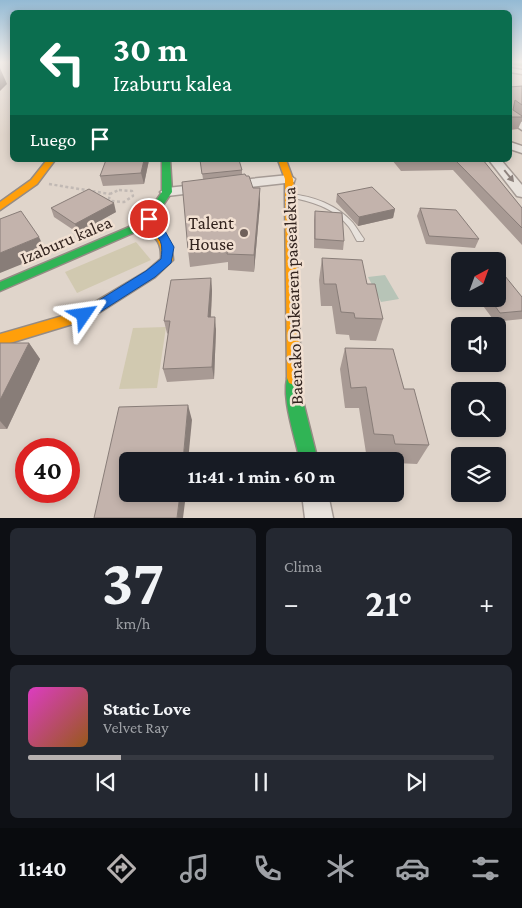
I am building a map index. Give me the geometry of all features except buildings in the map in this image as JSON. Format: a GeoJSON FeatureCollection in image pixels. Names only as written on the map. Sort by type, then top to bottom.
{"type":"FeatureCollection","features":[{"type":"Feature","properties":{"kind":"street"},"geometry":{"type":"LineString","coordinates":[[512,119],[522,127]]}},
{"type":"Feature","properties":{"kind":"street"},"geometry":{"type":"LineString","coordinates":[[0,206],[34,182],[49,162]]}},
{"type":"Feature","properties":{"kind":"street"},"geometry":{"type":"LineString","coordinates":[[166,162],[167,192],[288,179]]}},
{"type":"Feature","properties":{"kind":"street","name":"Baenako Dukearen pasealekua"},"geometry":{"type":"LineString","coordinates":[[283,162],[288,179],[290,196],[294,397],[307,452]]}},
{"type":"Feature","properties":{"kind":"street"},"geometry":{"type":"LineString","coordinates":[[498,162],[522,193]]}},
{"type":"Feature","properties":{"kind":"street","name":"Izaburu kalea"},"geometry":{"type":"LineString","coordinates":[[0,287],[145,224],[167,192]]}},
{"type":"Feature","properties":{"kind":"street"},"geometry":{"type":"LineString","coordinates":[[0,340],[84,315],[151,274],[167,260],[168,247],[162,233],[145,224]]}},
{"type":"Feature","properties":{"kind":"street"},"geometry":{"type":"LineString","coordinates":[[316,502],[319,518]]}},
{"type":"Feature","properties":{"kind":"lane"},"geometry":{"type":"LineString","coordinates":[[290,196],[301,196],[331,210],[349,222],[360,239]]}},
{"type":"Feature","properties":{"kind":"path"},"geometry":{"type":"LineString","coordinates":[[34,182],[110,194],[124,189],[132,191],[133,196],[128,201],[119,203],[111,201],[109,199],[110,194]]}},
{"type":"Feature","properties":{"kind":"shaded area"},"geometry":{"type":"Polygon","coordinates":[[[136,242],[151,260],[77,293],[65,272],[136,242]]]}},
{"type":"Feature","properties":{"kind":"shaded area"},"geometry":{"type":"Polygon","coordinates":[[[385,275],[399,299],[381,302],[368,277],[385,275]]]}},
{"type":"Feature","properties":{"kind":"shaded area"},"geometry":{"type":"Polygon","coordinates":[[[166,327],[157,388],[119,389],[133,328],[166,327]]]}},
{"type":"Feature","properties":{"kind":"traffic: fast"},"geometry":{"type":"LineString","coordinates":[[0,287],[145,224],[167,192],[166,162]]}},
{"type":"Feature","properties":{"kind":"traffic: fast"},"geometry":{"type":"LineString","coordinates":[[294,378],[294,397],[307,452]]}},
{"type":"Feature","properties":{"kind":"traffic: slow"},"geometry":{"type":"LineString","coordinates":[[0,207],[34,182],[49,162]]}},
{"type":"Feature","properties":{"kind":"traffic: slow"},"geometry":{"type":"LineString","coordinates":[[283,162],[289,179],[290,196],[294,378]]}},
{"type":"Feature","properties":{"kind":"traffic: slow"},"geometry":{"type":"LineString","coordinates":[[0,340],[84,315],[151,274],[167,260],[167,253],[165,243],[159,234],[145,224]]}},
{"type":"Feature","properties":{"kind":"place","name":"Talent House"},"geometry":{"type":"Point","coordinates":[244,233]}},
{"type":"Feature","properties":{"kind":"route"},"geometry":{"type":"LineString","coordinates":[[84,315],[151,274],[167,260],[168,247],[162,233],[145,224],[149,219]]}}]}
